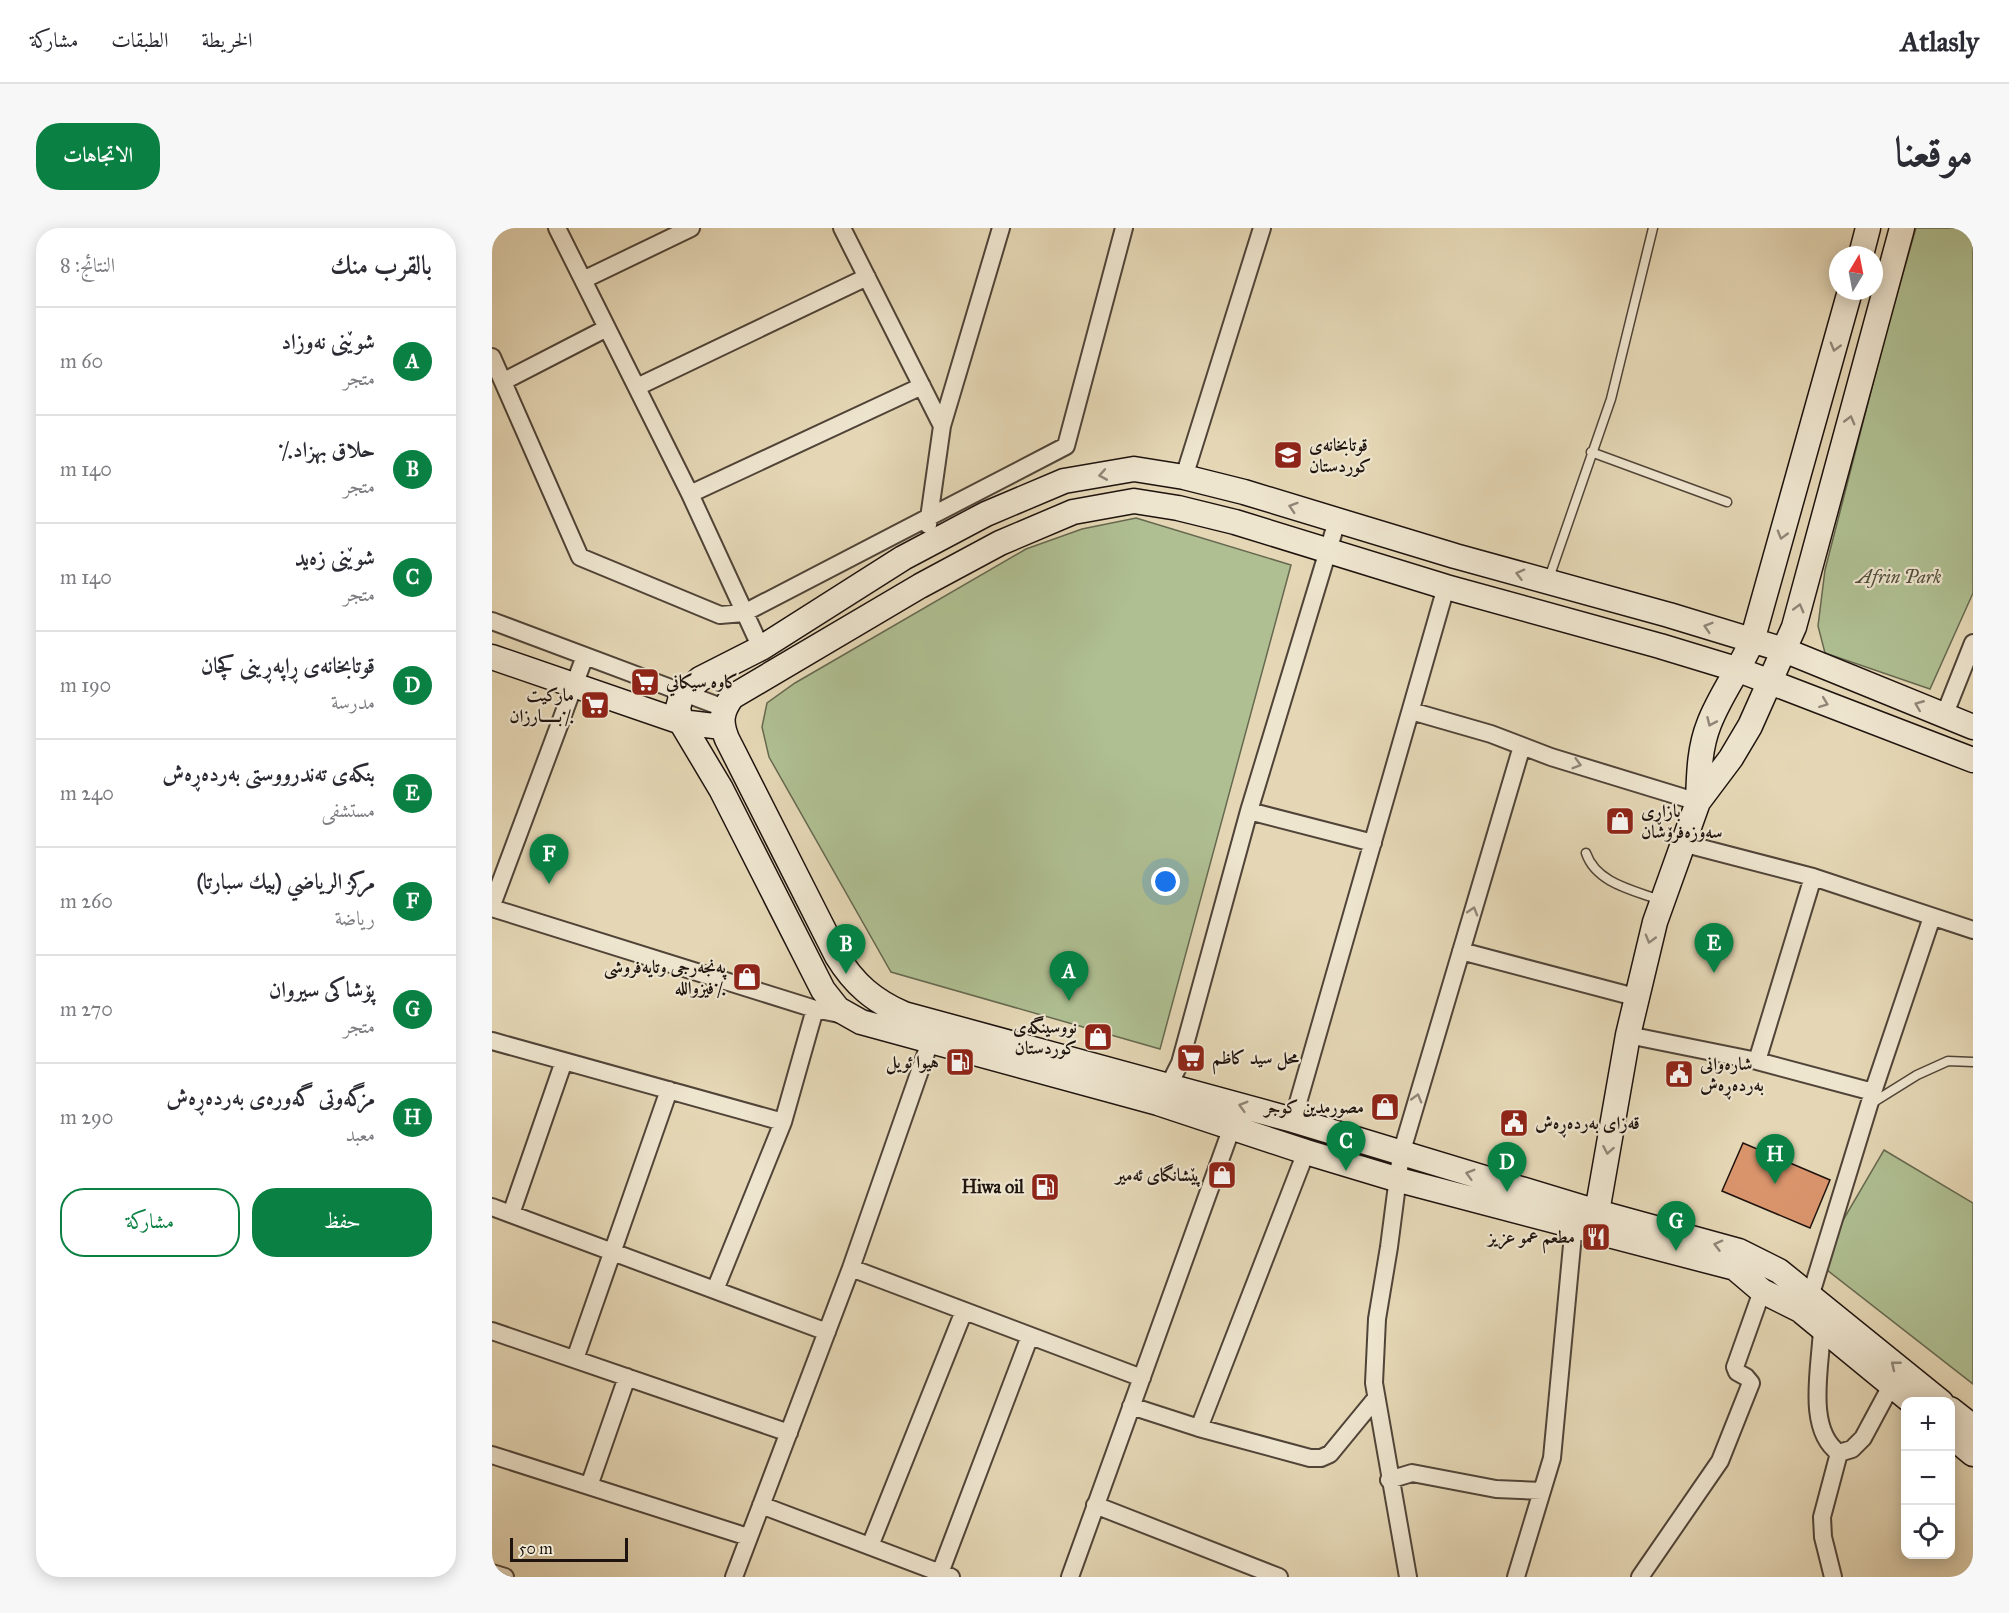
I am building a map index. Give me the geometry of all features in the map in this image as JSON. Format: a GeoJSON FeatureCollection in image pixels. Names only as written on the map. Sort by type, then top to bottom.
{"type":"FeatureCollection","features":[{"type":"Feature","properties":{"kind":"main road"},"geometry":{"type":"LineString","coordinates":[[1863,246],[1868,228]]}},
{"type":"Feature","properties":{"kind":"main road"},"geometry":{"type":"LineString","coordinates":[[1597,1212],[1635,997],[1663,901],[1698,802],[1731,758],[1770,682],[1797,615],[1902,228]]}},
{"type":"Feature","properties":{"kind":"main road"},"geometry":{"type":"LineString","coordinates":[[1698,802],[1700,754],[1709,723],[1739,670],[1752,641],[1847,300]]}},
{"type":"Feature","properties":{"kind":"main road"},"geometry":{"type":"LineString","coordinates":[[1907,1397],[1800,1310],[1762,1291],[1735,1268],[1399,1179],[1306,1152],[1158,1103],[861,1022],[847,1016],[829,1000],[823,990],[721,789],[681,722],[678,708],[684,693],[709,674],[761,648],[926,546],[986,514],[1064,481],[1134,469],[1184,477],[1244,492],[1784,650],[1973,727]]}},
{"type":"Feature","properties":{"kind":"main road"},"geometry":{"type":"LineString","coordinates":[[1936,1397],[1779,1271],[1740,1251],[1597,1212],[1293,1120],[904,1014],[872,998],[852,979],[837,956],[723,717],[732,697],[920,586],[1000,543],[1073,512],[1134,501],[1178,508],[1235,522],[1446,587],[1739,670],[1973,760]]}},
{"type":"Feature","properties":{"kind":"main road"},"geometry":{"type":"LineString","coordinates":[[492,657],[681,722],[723,717]]}},
{"type":"Feature","properties":{"kind":"main road"},"geometry":{"type":"LineString","coordinates":[[1955,1413],[1973,1427]]}},
{"type":"Feature","properties":{"kind":"main road"},"geometry":{"type":"LineString","coordinates":[[1955,1439],[1973,1454]]}},
{"type":"Feature","properties":{"kind":"street"},"geometry":{"type":"LineString","coordinates":[[557,228],[690,494],[761,648]]}},
{"type":"Feature","properties":{"kind":"street"},"geometry":{"type":"LineString","coordinates":[[583,280],[691,228]]}},
{"type":"Feature","properties":{"kind":"street"},"geometry":{"type":"LineString","coordinates":[[842,228],[942,426]]}},
{"type":"Feature","properties":{"kind":"street"},"geometry":{"type":"LineString","coordinates":[[926,546],[942,426],[1001,228]]}},
{"type":"Feature","properties":{"kind":"street"},"geometry":{"type":"LineString","coordinates":[[492,357],[580,557],[720,615],[744,613],[1066,446],[1124,228]]}},
{"type":"Feature","properties":{"kind":"street"},"geometry":{"type":"LineString","coordinates":[[1184,477],[1262,228]]}},
{"type":"Feature","properties":{"kind":"street"},"geometry":{"type":"LineString","coordinates":[[637,387],[867,278]]}},
{"type":"Feature","properties":{"kind":"street"},"geometry":{"type":"LineString","coordinates":[[504,381],[607,328]]}},
{"type":"Feature","properties":{"kind":"street"},"geometry":{"type":"LineString","coordinates":[[690,494],[922,386]]}},
{"type":"Feature","properties":{"kind":"street"},"geometry":{"type":"LineString","coordinates":[[1168,1085],[1180,1063],[1249,811],[1337,521]]}},
{"type":"Feature","properties":{"kind":"street"},"geometry":{"type":"LineString","coordinates":[[1293,1120],[1446,587]]}},
{"type":"Feature","properties":{"kind":"street"},"geometry":{"type":"LineString","coordinates":[[492,621],[684,693],[723,717]]}},
{"type":"Feature","properties":{"kind":"street"},"geometry":{"type":"LineString","coordinates":[[1944,716],[1973,643]]}},
{"type":"Feature","properties":{"kind":"street"},"geometry":{"type":"LineString","coordinates":[[585,656],[492,906],[815,1009],[847,1016]]}},
{"type":"Feature","properties":{"kind":"street"},"geometry":{"type":"LineString","coordinates":[[1411,711],[1491,734],[1698,802]]}},
{"type":"Feature","properties":{"kind":"street"},"geometry":{"type":"LineString","coordinates":[[1408,1577],[1389,1480],[1374,1383],[1377,1319],[1401,1154],[1522,746]]}},
{"type":"Feature","properties":{"kind":"street"},"geometry":{"type":"LineString","coordinates":[[1249,811],[1373,843]]}},
{"type":"Feature","properties":{"kind":"street"},"geometry":{"type":"LineString","coordinates":[[1682,843],[1813,877],[1973,930]]}},
{"type":"Feature","properties":{"kind":"street"},"geometry":{"type":"LineString","coordinates":[[1757,1061],[1813,877]]}},
{"type":"Feature","properties":{"kind":"street"},"geometry":{"type":"LineString","coordinates":[[1810,1297],[1871,1098],[1932,917]]}},
{"type":"Feature","properties":{"kind":"street"},"geometry":{"type":"LineString","coordinates":[[1461,951],[1635,997]]}},
{"type":"Feature","properties":{"kind":"street"},"geometry":{"type":"LineString","coordinates":[[716,1290],[783,1122],[815,1009]]}},
{"type":"Feature","properties":{"kind":"street"},"geometry":{"type":"LineString","coordinates":[[1628,1035],[1757,1061],[1871,1098]]}},
{"type":"Feature","properties":{"kind":"street"},"geometry":{"type":"LineString","coordinates":[[734,1577],[851,1268],[931,1040]]}},
{"type":"Feature","properties":{"kind":"street"},"geometry":{"type":"LineString","coordinates":[[492,1041],[783,1122]]}},
{"type":"Feature","properties":{"kind":"street"},"geometry":{"type":"LineString","coordinates":[[511,1214],[564,1061]]}},
{"type":"Feature","properties":{"kind":"street"},"geometry":{"type":"LineString","coordinates":[[575,1359],[669,1090]]}},
{"type":"Feature","properties":{"kind":"street"},"geometry":{"type":"LineString","coordinates":[[1070,1577],[1232,1127]]}},
{"type":"Feature","properties":{"kind":"street"},"geometry":{"type":"LineString","coordinates":[[1199,1428],[1306,1152]]}},
{"type":"Feature","properties":{"kind":"street"},"geometry":{"type":"LineString","coordinates":[[492,1207],[827,1332]]}},
{"type":"Feature","properties":{"kind":"street"},"geometry":{"type":"LineString","coordinates":[[1516,1577],[1552,1458],[1574,1224]]}},
{"type":"Feature","properties":{"kind":"street"},"geometry":{"type":"LineString","coordinates":[[851,1268],[1142,1378]]}},
{"type":"Feature","properties":{"kind":"street"},"geometry":{"type":"LineString","coordinates":[[1640,1577],[1709,1478],[1729,1442],[1751,1383],[1737,1372],[1735,1367],[1762,1291]]}},
{"type":"Feature","properties":{"kind":"street"},"geometry":{"type":"LineString","coordinates":[[870,1546],[964,1311]]}},
{"type":"Feature","properties":{"kind":"street"},"geometry":{"type":"LineString","coordinates":[[1822,1328],[1818,1420],[1824,1438],[1839,1453]]}},
{"type":"Feature","properties":{"kind":"street"},"geometry":{"type":"LineString","coordinates":[[492,1331],[789,1433]]}},
{"type":"Feature","properties":{"kind":"street"},"geometry":{"type":"LineString","coordinates":[[761,1505],[946,1575],[1030,1336]]}},
{"type":"Feature","properties":{"kind":"street"},"geometry":{"type":"LineString","coordinates":[[589,1486],[627,1377]]}},
{"type":"Feature","properties":{"kind":"street"},"geometry":{"type":"LineString","coordinates":[[1839,1453],[1852,1449],[1863,1438],[1892,1384]]}},
{"type":"Feature","properties":{"kind":"street"},"geometry":{"type":"LineString","coordinates":[[1131,1406],[1199,1428],[1310,1458],[1321,1458],[1330,1454],[1376,1398]]}},
{"type":"Feature","properties":{"kind":"street"},"geometry":{"type":"LineString","coordinates":[[1833,1577],[1823,1537],[1822,1517],[1839,1453]]}},
{"type":"Feature","properties":{"kind":"street"},"geometry":{"type":"LineString","coordinates":[[492,1455],[748,1538]]}},
{"type":"Feature","properties":{"kind":"street"},"geometry":{"type":"LineString","coordinates":[[1389,1480],[1412,1473],[1496,1490],[1542,1491]]}},
{"type":"Feature","properties":{"kind":"street"},"geometry":{"type":"LineString","coordinates":[[1095,1505],[1279,1577]]}},
{"type":"Feature","properties":{"kind":"street"},"geometry":{"type":"LineString","coordinates":[[492,1573],[505,1577]]}},
{"type":"Feature","properties":{"kind":"lane"},"geometry":{"type":"LineString","coordinates":[[1548,581],[1611,399],[1653,228]]}},
{"type":"Feature","properties":{"kind":"lane"},"geometry":{"type":"LineString","coordinates":[[1591,452],[1727,502]]}},
{"type":"Feature","properties":{"kind":"lane"},"geometry":{"type":"LineString","coordinates":[[1586,853],[1590,865],[1607,880],[1663,901]]}},
{"type":"Feature","properties":{"kind":"lane"},"geometry":{"type":"LineString","coordinates":[[1871,1098],[1948,1061],[1973,1062]]}},
{"type":"Feature","properties":{"kind":"green space","name":"Afrin Park"},"geometry":{"type":"Polygon","coordinates":[[[1916,228],[1973,228],[1973,593],[1930,689],[1825,653],[1818,626],[1825,570],[1887,329],[1916,228]]]}},
{"type":"Feature","properties":{"kind":"green space"},"geometry":{"type":"Polygon","coordinates":[[[1136,518],[1291,565],[1160,1049],[891,972],[769,757],[762,727],[767,703],[795,683],[1026,549],[1082,529],[1136,518]]]}},
{"type":"Feature","properties":{"kind":"green space"},"geometry":{"type":"Polygon","coordinates":[[[1884,1150],[1973,1203],[1973,1384],[1818,1263],[1884,1150]]]}},
{"type":"Feature","properties":{"kind":"building"},"geometry":{"type":"Polygon","coordinates":[[[1743,1143],[1830,1180],[1810,1228],[1722,1191],[1743,1143]]]}},
{"type":"Feature","properties":{"kind":"place","name":"قوتابخانەی کوردستان"},"geometry":{"type":"Point","coordinates":[1288,455]}},
{"type":"Feature","properties":{"kind":"place","name":"كاوه سيكاني"},"geometry":{"type":"Point","coordinates":[645,682]}},
{"type":"Feature","properties":{"kind":"place","name":"ماركیت بـــــارزان٪"},"geometry":{"type":"Point","coordinates":[595,705]}},
{"type":"Feature","properties":{"kind":"place","name":"بازاڕی سەوزەفرۆشان"},"geometry":{"type":"Point","coordinates":[1620,821]}},
{"type":"Feature","properties":{"kind":"place","name":"مركز الرياضي (بيك سبارتا)"},"geometry":{"type":"Point","coordinates":[549,884]}},
{"type":"Feature","properties":{"kind":"place","name":"بنکەی تەندرووستی بەردەڕەش"},"geometry":{"type":"Point","coordinates":[1714,973]}},
{"type":"Feature","properties":{"kind":"place","name":"حلاق بهزاد٪"},"geometry":{"type":"Point","coordinates":[846,974]}},
{"type":"Feature","properties":{"kind":"place","name":"پەنجەرجی وتایەفروشی فیزواللە٪"},"geometry":{"type":"Point","coordinates":[747,977]}},
{"type":"Feature","properties":{"kind":"place","name":"شوێنی نەوزاد"},"geometry":{"type":"Point","coordinates":[1069,1001]}},
{"type":"Feature","properties":{"kind":"place","name":"نووسینگەی کوردستان"},"geometry":{"type":"Point","coordinates":[1098,1037]}},
{"type":"Feature","properties":{"kind":"place","name":"محل سيد كاظم"},"geometry":{"type":"Point","coordinates":[1191,1058]}},
{"type":"Feature","properties":{"kind":"place","name":"هيوا ئويل"},"geometry":{"type":"Point","coordinates":[960,1062]}},
{"type":"Feature","properties":{"kind":"place","name":"شارەوانی بەردەڕەش"},"geometry":{"type":"Point","coordinates":[1679,1074]}},
{"type":"Feature","properties":{"kind":"place","name":"مصورمدین كوجر"},"geometry":{"type":"Point","coordinates":[1385,1107]}},
{"type":"Feature","properties":{"kind":"place","name":"قەزای بەردەڕەش"},"geometry":{"type":"Point","coordinates":[1514,1123]}},
{"type":"Feature","properties":{"kind":"place","name":"شوێنی زەید"},"geometry":{"type":"Point","coordinates":[1346,1171]}},
{"type":"Feature","properties":{"kind":"place","name":"پێشانگای ئەمیر"},"geometry":{"type":"Point","coordinates":[1222,1175]}},
{"type":"Feature","properties":{"kind":"place","name":"مزگەوتی گەورەی بەردەڕەش"},"geometry":{"type":"Point","coordinates":[1775,1184]}},
{"type":"Feature","properties":{"kind":"place","name":"Hiwa oil"},"geometry":{"type":"Point","coordinates":[1045,1187]}},
{"type":"Feature","properties":{"kind":"place","name":"قوتابخانەی ڕاپەڕینی کچان"},"geometry":{"type":"Point","coordinates":[1507,1192]}},
{"type":"Feature","properties":{"kind":"place","name":"مطعم عمو عزيز"},"geometry":{"type":"Point","coordinates":[1596,1237]}},
{"type":"Feature","properties":{"kind":"place","name":"پۆشاکی سیروان"},"geometry":{"type":"Point","coordinates":[1676,1251]}}]}
